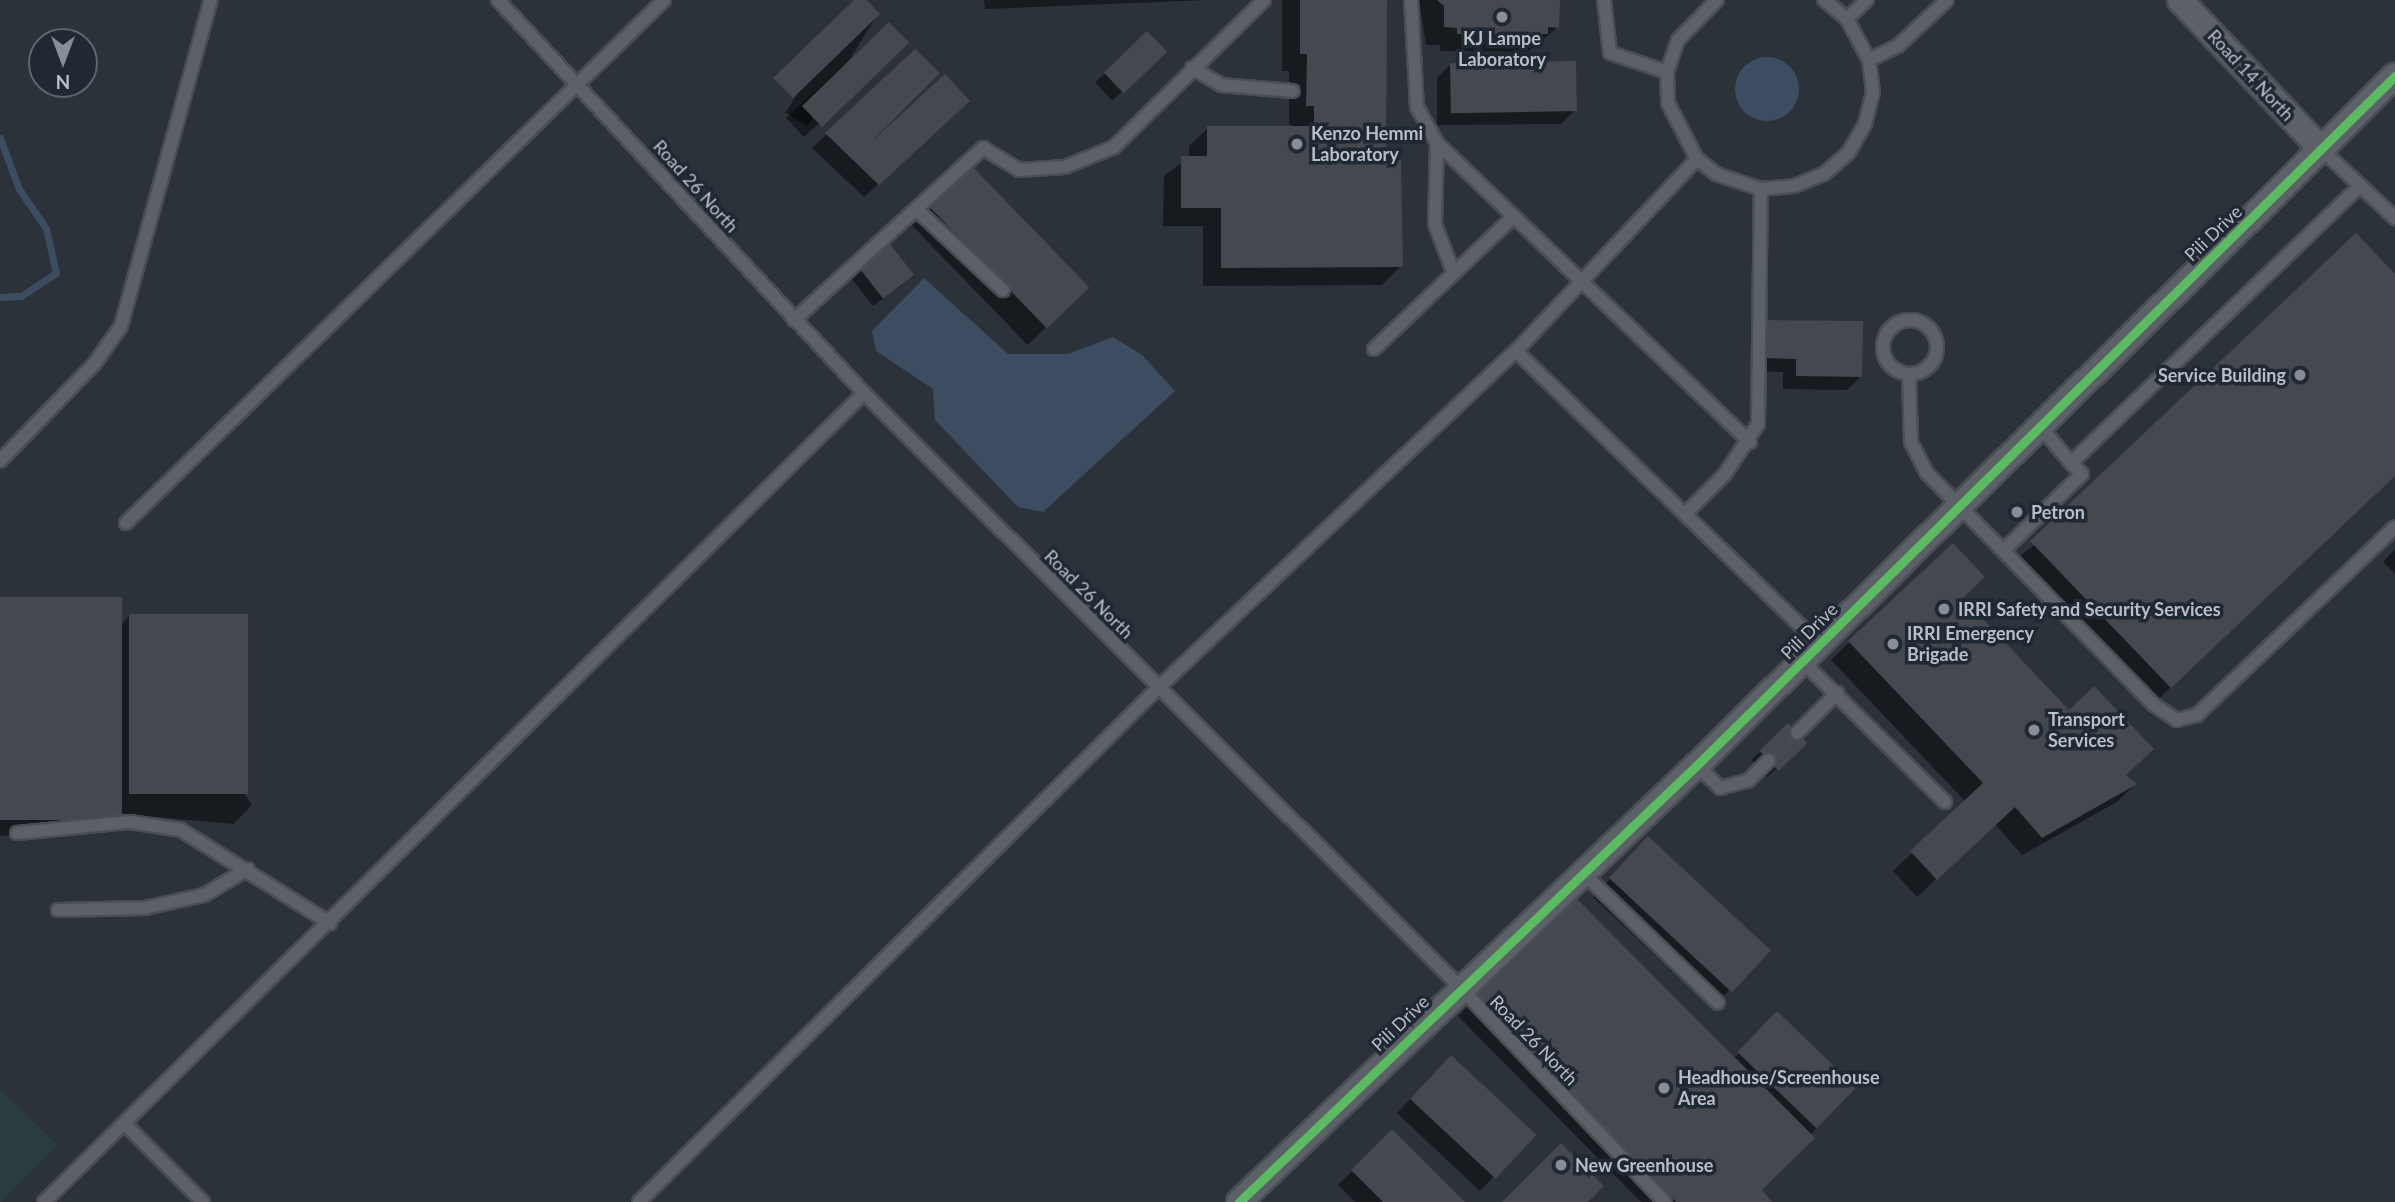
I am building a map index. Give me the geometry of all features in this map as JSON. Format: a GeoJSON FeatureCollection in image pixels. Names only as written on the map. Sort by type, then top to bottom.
{"type":"FeatureCollection","features":[{"type":"Feature","properties":{"kind":"street","name":"Road 14 North"},"geometry":{"type":"LineString","coordinates":[[2180,0],[2322,150]]}},
{"type":"Feature","properties":{"kind":"street","name":"Pili Drive"},"geometry":{"type":"LineString","coordinates":[[1240,1202],[1460,987],[1697,765],[1957,508],[2038,424],[2395,76]]}},
{"type":"Feature","properties":{"kind":"lane"},"geometry":{"type":"LineString","coordinates":[[0,461],[96,363],[121,326],[211,0]]}},
{"type":"Feature","properties":{"kind":"lane","name":"Road 26 North"},"geometry":{"type":"LineString","coordinates":[[498,0],[579,82],[794,320],[864,393],[1460,987],[1665,1202]]}},
{"type":"Feature","properties":{"kind":"lane"},"geometry":{"type":"LineString","coordinates":[[126,523],[664,0]]}},
{"type":"Feature","properties":{"kind":"lane"},"geometry":{"type":"LineString","coordinates":[[794,320],[984,148],[1019,170],[1065,167],[1114,147],[1264,0]]}},
{"type":"Feature","properties":{"kind":"lane"},"geometry":{"type":"LineString","coordinates":[[1411,0],[1417,107],[1437,143],[1580,283],[1750,442]]}},
{"type":"Feature","properties":{"kind":"lane"},"geometry":{"type":"LineString","coordinates":[[1604,0],[1610,52],[1667,72]]}},
{"type":"Feature","properties":{"kind":"lane"},"geometry":{"type":"LineString","coordinates":[[1717,0],[1678,40],[1667,72],[1675,124],[1697,159],[1716,174],[1761,189],[1794,187],[1824,174],[1849,152],[1870,103],[1869,60],[1847,19],[1824,0]]}},
{"type":"Feature","properties":{"kind":"lane"},"geometry":{"type":"LineString","coordinates":[[1847,19],[1867,0]]}},
{"type":"Feature","properties":{"kind":"lane"},"geometry":{"type":"LineString","coordinates":[[1869,60],[1898,46],[1947,0]]}},
{"type":"Feature","properties":{"kind":"lane"},"geometry":{"type":"LineString","coordinates":[[1192,68],[1221,85],[1293,92]]}},
{"type":"Feature","properties":{"kind":"lane"},"geometry":{"type":"LineString","coordinates":[[1437,143],[1435,224],[1453,272]]}},
{"type":"Feature","properties":{"kind":"lane"},"geometry":{"type":"LineString","coordinates":[[2322,150],[2395,218]]}},
{"type":"Feature","properties":{"kind":"lane"},"geometry":{"type":"LineString","coordinates":[[639,1202],[1158,688],[1516,351],[1697,159]]}},
{"type":"Feature","properties":{"kind":"lane"},"geometry":{"type":"LineString","coordinates":[[2071,463],[2360,186]]}},
{"type":"Feature","properties":{"kind":"lane"},"geometry":{"type":"LineString","coordinates":[[1685,514],[1750,442],[1758,424],[1761,189]]}},
{"type":"Feature","properties":{"kind":"lane"},"geometry":{"type":"LineString","coordinates":[[916,209],[1003,290]]}},
{"type":"Feature","properties":{"kind":"lane"},"geometry":{"type":"LineString","coordinates":[[1374,349],[1514,216]]}},
{"type":"Feature","properties":{"kind":"lane"},"geometry":{"type":"LineString","coordinates":[[1910,320],[1927,326],[1938,349],[1925,371],[1909,375],[1892,368],[1883,342],[1893,327],[1910,320]]}},
{"type":"Feature","properties":{"kind":"lane"},"geometry":{"type":"LineString","coordinates":[[1516,351],[1685,514],[1810,653],[1837,693],[1945,802]]}},
{"type":"Feature","properties":{"kind":"lane"},"geometry":{"type":"LineString","coordinates":[[1909,375],[1911,442],[1926,472],[1957,508],[2004,550],[2154,704],[2177,720],[2197,715],[2395,527]]}},
{"type":"Feature","properties":{"kind":"lane"},"geometry":{"type":"LineString","coordinates":[[44,1202],[126,1125],[864,393]]}},
{"type":"Feature","properties":{"kind":"lane"},"geometry":{"type":"LineString","coordinates":[[2004,550],[2082,474],[2038,424]]}},
{"type":"Feature","properties":{"kind":"lane"},"geometry":{"type":"LineString","coordinates":[[1797,733],[1837,693]]}},
{"type":"Feature","properties":{"kind":"lane"},"geometry":{"type":"LineString","coordinates":[[1697,765],[1720,788],[1749,780],[1769,760]]}},
{"type":"Feature","properties":{"kind":"lane"},"geometry":{"type":"LineString","coordinates":[[17,833],[130,822],[181,830],[248,869],[330,923]]}},
{"type":"Feature","properties":{"kind":"lane"},"geometry":{"type":"LineString","coordinates":[[58,910],[145,908],[204,895],[248,869]]}},
{"type":"Feature","properties":{"kind":"lane"},"geometry":{"type":"LineString","coordinates":[[1583,873],[1718,1003]]}},
{"type":"Feature","properties":{"kind":"lane"},"geometry":{"type":"LineString","coordinates":[[126,1125],[203,1202]]}},
{"type":"Feature","properties":{"kind":"shaded area"},"geometry":{"type":"Polygon","coordinates":[[[0,1089],[57,1145],[1,1202],[0,1202],[0,1089]]]}},
{"type":"Feature","properties":{"kind":"water"},"geometry":{"type":"Polygon","coordinates":[[[1761,57],[1773,57],[1790,66],[1797,77],[1797,101],[1790,112],[1773,121],[1761,121],[1749,116],[1740,107],[1735,95],[1735,83],[1740,71],[1749,62],[1761,57]]]}},
{"type":"Feature","properties":{"kind":"water"},"geometry":{"type":"Polygon","coordinates":[[[924,278],[1008,354],[1068,354],[1113,337],[1142,355],[1175,391],[1043,512],[1018,507],[935,420],[933,389],[876,351],[872,331],[924,278]]]}},
{"type":"Feature","properties":{"kind":"building"},"geometry":{"type":"Polygon","coordinates":[[[854,0],[867,0],[880,14],[793,98],[773,78],[854,0]]]}},
{"type":"Feature","properties":{"kind":"building","name":"Kenzo Hemmi Laboratory"},"geometry":{"type":"Polygon","coordinates":[[[1300,0],[1387,0],[1386,162],[1401,160],[1403,267],[1221,268],[1221,208],[1181,208],[1181,156],[1207,156],[1207,126],[1314,126],[1314,106],[1306,106],[1307,54],[1300,54],[1300,0]]]}},
{"type":"Feature","properties":{"kind":"building","name":"KJ Lampe Laboratory"},"geometry":{"type":"Polygon","coordinates":[[[1437,0],[1560,0],[1559,28],[1548,27],[1548,34],[1457,34],[1457,28],[1444,27],[1444,6],[1437,0]]]}},
{"type":"Feature","properties":{"kind":"building"},"geometry":{"type":"Polygon","coordinates":[[[889,22],[909,43],[822,127],[802,106],[889,22]]]}},
{"type":"Feature","properties":{"kind":"building"},"geometry":{"type":"Polygon","coordinates":[[[1147,31],[1167,52],[1124,94],[1104,73],[1147,31]]]}},
{"type":"Feature","properties":{"kind":"building"},"geometry":{"type":"Polygon","coordinates":[[[915,49],[940,73],[871,142],[945,74],[970,101],[879,185],[825,133],[915,49]]]}},
{"type":"Feature","properties":{"kind":"building"},"geometry":{"type":"Polygon","coordinates":[[[1576,61],[1577,111],[1451,113],[1450,63],[1576,61]]]}},
{"type":"Feature","properties":{"kind":"building"},"geometry":{"type":"Polygon","coordinates":[[[972,166],[1089,288],[1047,329],[930,207],[972,166]]]}},
{"type":"Feature","properties":{"kind":"building","name":"Service Building"},"geometry":{"type":"Polygon","coordinates":[[[2356,233],[2395,274],[2395,476],[2171,688],[2030,541],[2356,233]]]}},
{"type":"Feature","properties":{"kind":"building"},"geometry":{"type":"Polygon","coordinates":[[[890,244],[914,275],[883,299],[859,268],[890,244]]]}},
{"type":"Feature","properties":{"kind":"building"},"geometry":{"type":"Polygon","coordinates":[[[1765,320],[1863,321],[1862,377],[1796,376],[1796,359],[1765,358],[1765,320]]]}},
{"type":"Feature","properties":{"kind":"building","name":"Transport Services"},"geometry":{"type":"Polygon","coordinates":[[[1953,543],[1985,577],[1963,598],[2069,710],[2094,686],[2154,749],[2126,775],[2137,784],[2042,838],[2015,807],[1937,880],[1910,851],[1983,783],[1848,641],[1953,543]]]}},
{"type":"Feature","properties":{"kind":"building"},"geometry":{"type":"Polygon","coordinates":[[[0,597],[122,597],[122,820],[0,820],[0,597]]]}},
{"type":"Feature","properties":{"kind":"building"},"geometry":{"type":"Polygon","coordinates":[[[129,614],[248,614],[248,794],[129,794],[129,614]]]}},
{"type":"Feature","properties":{"kind":"building"},"geometry":{"type":"Polygon","coordinates":[[[1788,723],[1807,743],[1779,771],[1759,751],[1788,723]]]}},
{"type":"Feature","properties":{"kind":"building"},"geometry":{"type":"Polygon","coordinates":[[[1648,836],[1771,951],[1732,992],[1609,878],[1648,836]]]}},
{"type":"Feature","properties":{"kind":"building","name":"Headhouse/Screenhouse Area"},"geometry":{"type":"Polygon","coordinates":[[[1577,899],[1815,1138],[1762,1190],[1772,1202],[1676,1202],[1475,996],[1577,899]]]}},
{"type":"Feature","properties":{"kind":"building"},"geometry":{"type":"Polygon","coordinates":[[[1777,1011],[1856,1087],[1817,1128],[1737,1052],[1777,1011]]]}},
{"type":"Feature","properties":{"kind":"building"},"geometry":{"type":"Polygon","coordinates":[[[1451,1055],[1537,1135],[1496,1179],[1410,1099],[1451,1055]]]}},
{"type":"Feature","properties":{"kind":"building"},"geometry":{"type":"Polygon","coordinates":[[[1392,1129],[1465,1202],[1383,1202],[1351,1170],[1392,1129]]]}},
{"type":"Feature","properties":{"kind":"building","name":"New Greenhouse"},"geometry":{"type":"Polygon","coordinates":[[[1561,1143],[1604,1186],[1588,1202],[1502,1202],[1561,1143]]]}},
{"type":"Feature","properties":{"kind":"waterway"},"geometry":{"type":"LineString","coordinates":[[0,138],[19,189],[46,228],[56,273],[21,296],[0,297]]}},
{"type":"Feature","properties":{"kind":"cycle path"},"geometry":{"type":"LineString","coordinates":[[1239,1202],[1697,765],[2395,76]]}},
{"type":"Feature","properties":{"kind":"place","name":"KJ Lampe Laboratory"},"geometry":{"type":"Point","coordinates":[1502,17]}},
{"type":"Feature","properties":{"kind":"place","name":"Kenzo Hemmi Laboratory"},"geometry":{"type":"Point","coordinates":[1297,144]}},
{"type":"Feature","properties":{"kind":"place","name":"Service Building"},"geometry":{"type":"Point","coordinates":[2300,375]}},
{"type":"Feature","properties":{"kind":"place","name":"Petron"},"geometry":{"type":"Point","coordinates":[2017,512]}},
{"type":"Feature","properties":{"kind":"place","name":"IRRI Safety and Security Services"},"geometry":{"type":"Point","coordinates":[1944,609]}},
{"type":"Feature","properties":{"kind":"place","name":"IRRI Emergency Brigade"},"geometry":{"type":"Point","coordinates":[1893,644]}},
{"type":"Feature","properties":{"kind":"place","name":"Transport Services"},"geometry":{"type":"Point","coordinates":[2034,730]}},
{"type":"Feature","properties":{"kind":"place","name":"Headhouse/Screenhouse Area"},"geometry":{"type":"Point","coordinates":[1664,1088]}},
{"type":"Feature","properties":{"kind":"place","name":"New Greenhouse"},"geometry":{"type":"Point","coordinates":[1561,1165]}}]}
